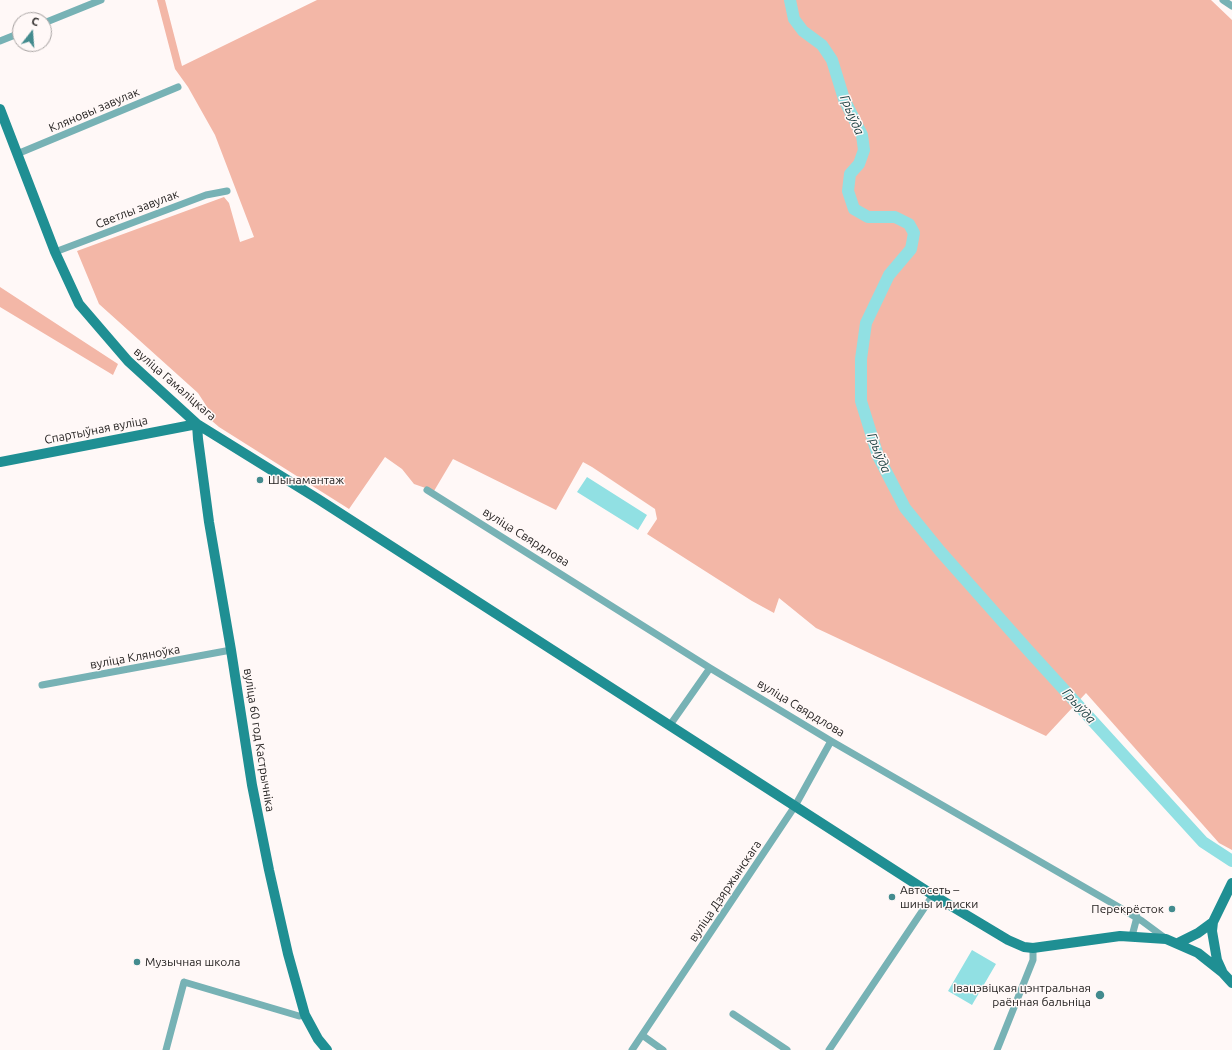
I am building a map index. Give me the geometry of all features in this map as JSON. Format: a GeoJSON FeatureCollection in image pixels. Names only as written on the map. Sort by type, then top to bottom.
{"type":"FeatureCollection","features":[{"type":"Feature","properties":{"kind":"street"},"geometry":{"type":"LineString","coordinates":[[52,20],[101,0]]}},
{"type":"Feature","properties":{"kind":"street"},"geometry":{"type":"LineString","coordinates":[[1223,0],[1232,6]]}},
{"type":"Feature","properties":{"kind":"street"},"geometry":{"type":"LineString","coordinates":[[0,41],[12,36]]}},
{"type":"Feature","properties":{"kind":"street","name":"Кляновы завулак"},"geometry":{"type":"LineString","coordinates":[[17,154],[178,87]]}},
{"type":"Feature","properties":{"kind":"street","name":"вуліца Гамаліцкага"},"geometry":{"type":"LineString","coordinates":[[0,110],[55,252],[79,304],[128,361],[197,424],[466,594]]}},
{"type":"Feature","properties":{"kind":"street","name":"Светлы завулак"},"geometry":{"type":"LineString","coordinates":[[55,252],[206,195],[227,191]]}},
{"type":"Feature","properties":{"kind":"street","name":"Спартыўная вуліца"},"geometry":{"type":"LineString","coordinates":[[0,462],[197,424]]}},
{"type":"Feature","properties":{"kind":"street","name":"вуліца 60 год Кастрычніка"},"geometry":{"type":"LineString","coordinates":[[197,424],[209,522],[252,785],[269,870],[288,954],[305,1014],[318,1039],[327,1050]]}},
{"type":"Feature","properties":{"kind":"street","name":"вуліца Свярдлова"},"geometry":{"type":"LineString","coordinates":[[427,490],[710,668],[831,741],[1136,917],[1166,939]]}},
{"type":"Feature","properties":{"kind":"street","name":"вуліца Свярдлова"},"geometry":{"type":"LineString","coordinates":[[466,594],[933,895],[1008,940],[1024,947],[1033,948],[1104,938],[1132,936],[1166,939],[1198,953],[1222,972]]}},
{"type":"Feature","properties":{"kind":"street","name":"вуліца Кляноўка"},"geometry":{"type":"LineString","coordinates":[[42,685],[231,650]]}},
{"type":"Feature","properties":{"kind":"street"},"geometry":{"type":"LineString","coordinates":[[670,726],[710,668]]}},
{"type":"Feature","properties":{"kind":"street","name":"вуліца Дзяржынскага"},"geometry":{"type":"LineString","coordinates":[[632,1050],[795,806],[831,741]]}},
{"type":"Feature","properties":{"kind":"street"},"geometry":{"type":"LineString","coordinates":[[1230,888],[1213,922],[1212,931],[1213,944],[1217,960],[1222,972],[1232,983]]}},
{"type":"Feature","properties":{"kind":"street"},"geometry":{"type":"LineString","coordinates":[[829,1050],[933,895]]}},
{"type":"Feature","properties":{"kind":"street"},"geometry":{"type":"LineString","coordinates":[[1132,936],[1136,917]]}},
{"type":"Feature","properties":{"kind":"street"},"geometry":{"type":"LineString","coordinates":[[1178,943],[1198,934],[1213,922]]}},
{"type":"Feature","properties":{"kind":"street"},"geometry":{"type":"LineString","coordinates":[[997,1050],[1033,960],[1033,948]]}},
{"type":"Feature","properties":{"kind":"street"},"geometry":{"type":"LineString","coordinates":[[166,1050],[184,982],[299,1016],[305,1014]]}},
{"type":"Feature","properties":{"kind":"street"},"geometry":{"type":"LineString","coordinates":[[734,1014],[787,1050]]}},
{"type":"Feature","properties":{"kind":"street"},"geometry":{"type":"LineString","coordinates":[[642,1035],[663,1050]]}},
{"type":"Feature","properties":{"kind":"shaded area"},"geometry":{"type":"Polygon","coordinates":[[[157,0],[165,0],[182,66],[317,0],[1211,0],[1232,20],[1232,850],[1219,843],[1086,693],[1046,736],[816,628],[779,598],[774,613],[752,601],[647,534],[657,519],[655,509],[583,462],[556,510],[453,459],[434,491],[414,484],[402,469],[385,457],[349,509],[219,427],[212,421],[211,413],[198,393],[99,304],[77,251],[224,197],[229,203],[240,242],[254,237],[215,135],[188,87],[175,69],[157,0]]]}},
{"type":"Feature","properties":{"kind":"shaded area"},"geometry":{"type":"Polygon","coordinates":[[[0,287],[118,364],[113,375],[0,307],[0,287]]]}},
{"type":"Feature","properties":{"kind":"water"},"geometry":{"type":"Polygon","coordinates":[[[587,477],[647,515],[638,530],[577,492],[587,477]]]}},
{"type":"Feature","properties":{"kind":"water"},"geometry":{"type":"Polygon","coordinates":[[[972,950],[996,964],[972,1005],[948,991],[972,950]]]}},
{"type":"Feature","properties":{"kind":"waterway","name":"Грыўда"},"geometry":{"type":"LineString","coordinates":[[790,0],[794,19],[803,31],[822,45],[832,60],[844,99],[862,135],[864,150],[859,164],[850,174],[848,191],[854,209],[868,217],[895,217],[909,224],[914,233],[911,249],[889,275],[866,323],[861,359],[861,401],[878,456],[905,508],[940,551],[1203,842],[1232,861]]}},
{"type":"Feature","properties":{"kind":"place","name":"Шынамантаж"},"geometry":{"type":"Point","coordinates":[260,480]}},
{"type":"Feature","properties":{"kind":"place","name":"Автосеть – шины и диски"},"geometry":{"type":"Point","coordinates":[892,897]}},
{"type":"Feature","properties":{"kind":"place","name":"Перекрёсток"},"geometry":{"type":"Point","coordinates":[1172,909]}},
{"type":"Feature","properties":{"kind":"place","name":"Музычная школа"},"geometry":{"type":"Point","coordinates":[137,962]}},
{"type":"Feature","properties":{"kind":"place","name":"Івацэвіцкая цэнтральная раённая бальніца"},"geometry":{"type":"Point","coordinates":[1100,995]}}]}
